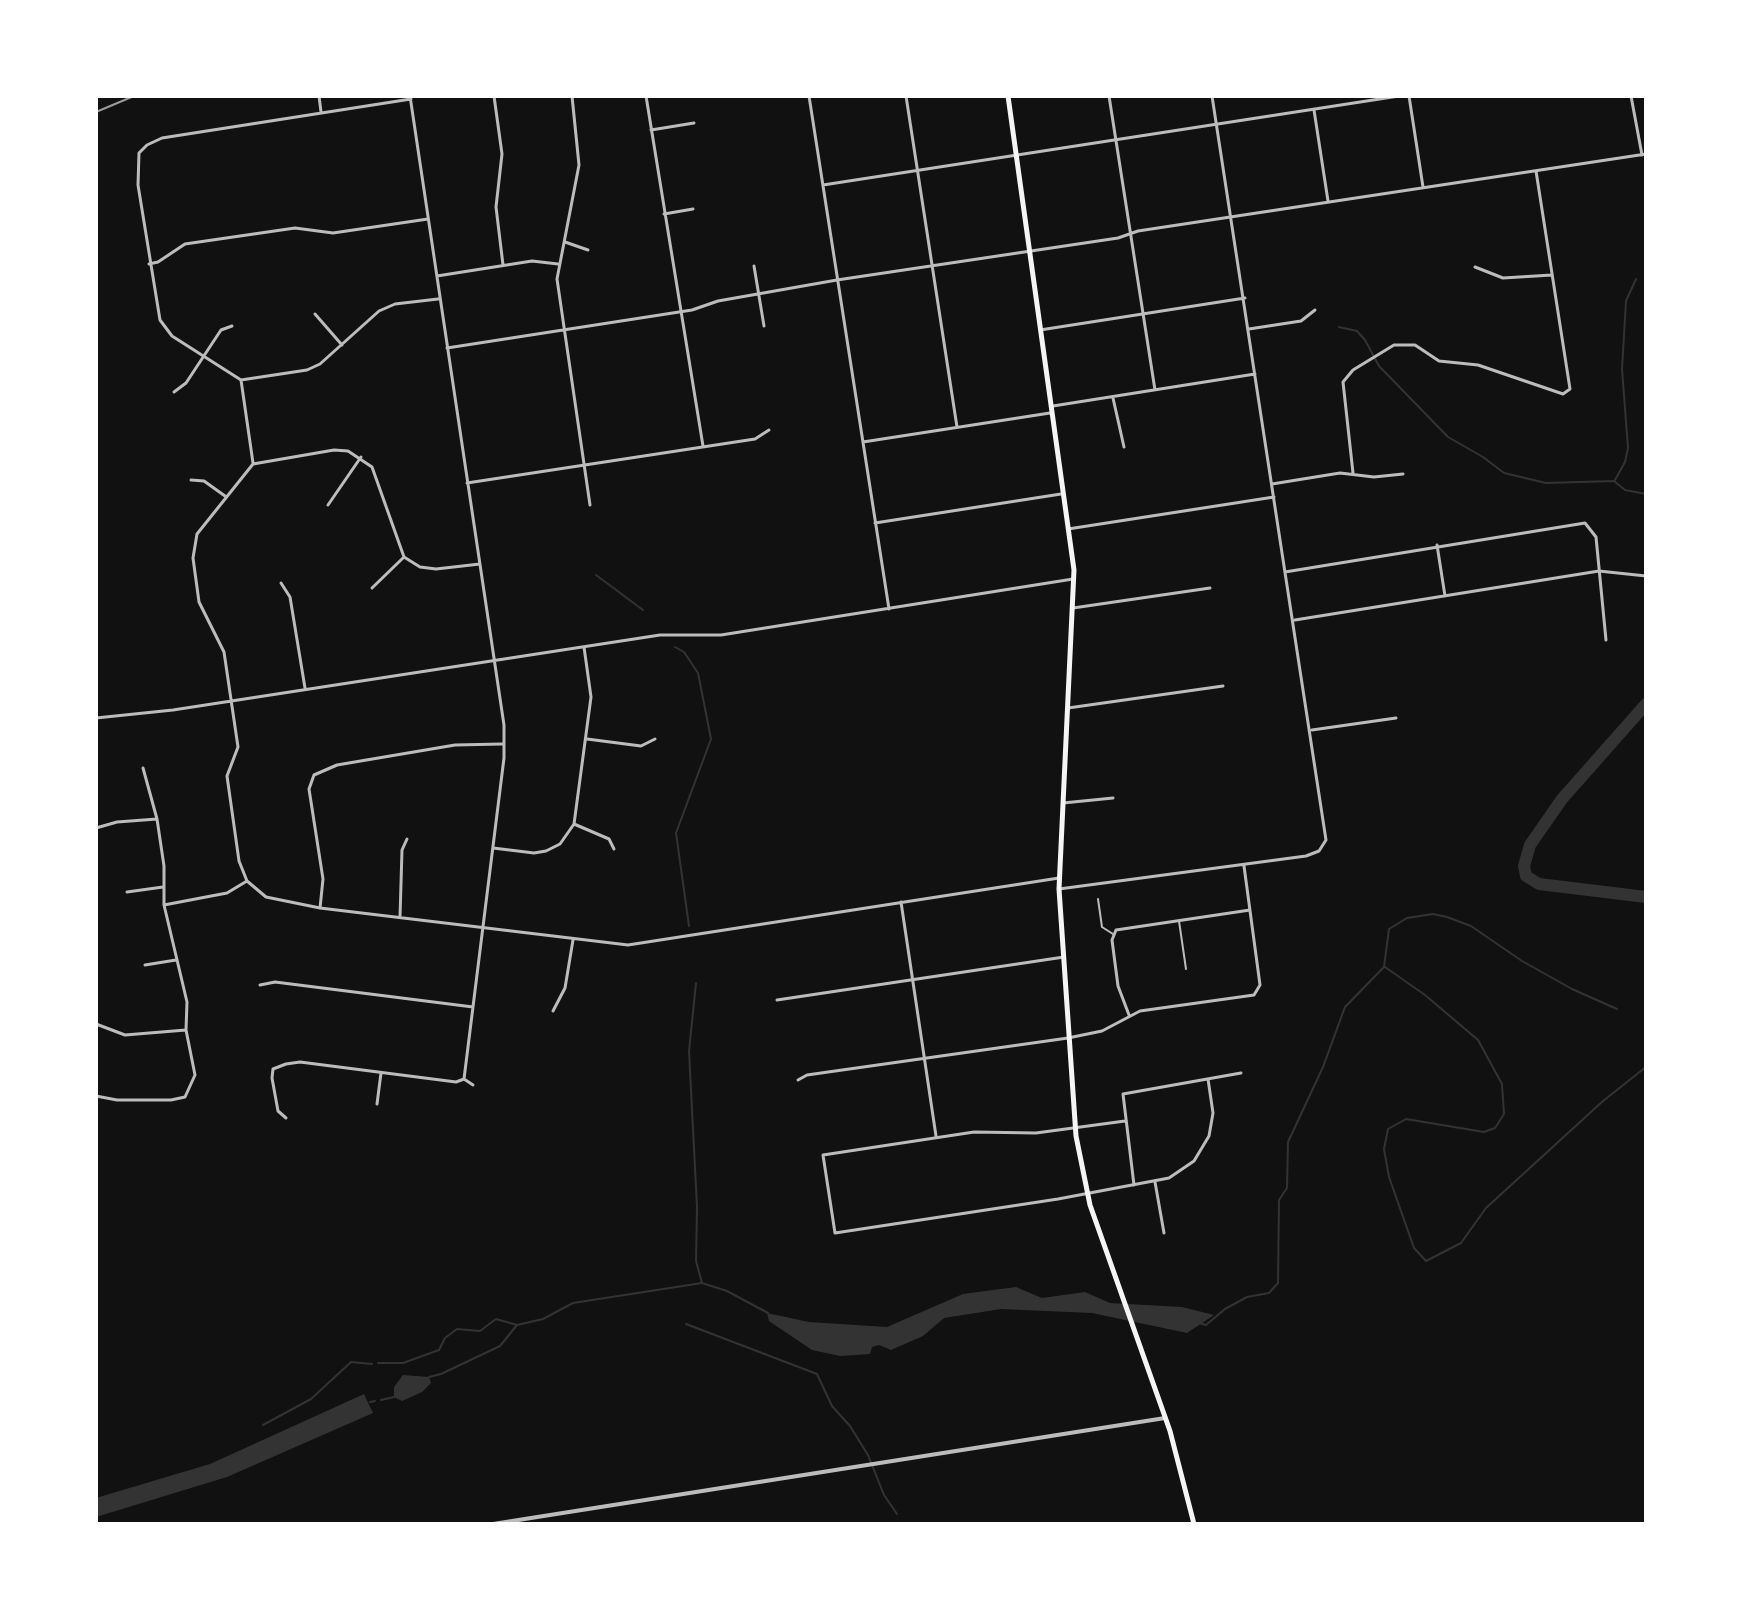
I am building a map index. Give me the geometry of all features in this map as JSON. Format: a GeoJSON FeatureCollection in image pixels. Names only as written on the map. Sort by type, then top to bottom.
{"type":"FeatureCollection","features":[{"type":"Feature","properties":{"kind":"main road"},"geometry":{"type":"LineString","coordinates":[[1008,96],[1074,579],[1059,889],[1075,1129],[1087,1194],[1165,1418],[1194,1524]]}},
{"type":"Feature","properties":{"kind":"street"},"geometry":{"type":"LineString","coordinates":[[319,96],[321,113]]}},
{"type":"Feature","properties":{"kind":"street"},"geometry":{"type":"LineString","coordinates":[[494,96],[502,154],[496,207],[503,265]]}},
{"type":"Feature","properties":{"kind":"street"},"geometry":{"type":"LineString","coordinates":[[572,96],[579,165],[558,264],[564,330],[590,505]]}},
{"type":"Feature","properties":{"kind":"street"},"geometry":{"type":"LineString","coordinates":[[646,96],[703,446]]}},
{"type":"Feature","properties":{"kind":"street"},"geometry":{"type":"LineString","coordinates":[[809,96],[889,609]]}},
{"type":"Feature","properties":{"kind":"street"},"geometry":{"type":"LineString","coordinates":[[906,96],[957,427]]}},
{"type":"Feature","properties":{"kind":"street"},"geometry":{"type":"LineString","coordinates":[[1109,96],[1155,390]]}},
{"type":"Feature","properties":{"kind":"street"},"geometry":{"type":"LineString","coordinates":[[1059,889],[1313,854],[1323,847],[1328,832],[1212,96]]}},
{"type":"Feature","properties":{"kind":"street"},"geometry":{"type":"LineString","coordinates":[[823,185],[1399,96]]}},
{"type":"Feature","properties":{"kind":"street"},"geometry":{"type":"LineString","coordinates":[[1409,96],[1423,188]]}},
{"type":"Feature","properties":{"kind":"street"},"geometry":{"type":"LineString","coordinates":[[447,348],[679,312],[837,280],[1644,155],[1631,96]]}},
{"type":"Feature","properties":{"kind":"street"},"geometry":{"type":"LineString","coordinates":[[440,298],[395,304],[379,311],[342,345],[307,370],[241,380],[172,336],[160,320],[136,164],[147,145],[162,138],[410,98],[495,660],[504,744],[464,1079]]}},
{"type":"Feature","properties":{"kind":"street"},"geometry":{"type":"LineString","coordinates":[[1314,110],[1328,203]]}},
{"type":"Feature","properties":{"kind":"street"},"geometry":{"type":"LineString","coordinates":[[651,130],[694,123]]}},
{"type":"Feature","properties":{"kind":"street"},"geometry":{"type":"LineString","coordinates":[[1353,473],[1343,382],[1364,362],[1399,344],[1415,345],[1439,361],[1469,363],[1556,392],[1568,393],[1569,383],[1536,171]]}},
{"type":"Feature","properties":{"kind":"street"},"geometry":{"type":"LineString","coordinates":[[664,214],[693,209]]}},
{"type":"Feature","properties":{"kind":"street"},"geometry":{"type":"LineString","coordinates":[[149,264],[158,262],[185,244],[295,228],[333,233],[428,219]]}},
{"type":"Feature","properties":{"kind":"street"},"geometry":{"type":"LineString","coordinates":[[565,242],[588,250]]}},
{"type":"Feature","properties":{"kind":"street"},"geometry":{"type":"LineString","coordinates":[[437,276],[532,261],[558,264]]}},
{"type":"Feature","properties":{"kind":"street"},"geometry":{"type":"LineString","coordinates":[[754,266],[764,326]]}},
{"type":"Feature","properties":{"kind":"street"},"geometry":{"type":"LineString","coordinates":[[1475,267],[1503,278],[1552,275]]}},
{"type":"Feature","properties":{"kind":"street"},"geometry":{"type":"LineString","coordinates":[[1040,330],[1245,298]]}},
{"type":"Feature","properties":{"kind":"street"},"geometry":{"type":"LineString","coordinates":[[1249,329],[1301,321],[1315,310]]}},
{"type":"Feature","properties":{"kind":"street"},"geometry":{"type":"LineString","coordinates":[[315,314],[342,345]]}},
{"type":"Feature","properties":{"kind":"street"},"geometry":{"type":"LineString","coordinates":[[174,392],[186,383],[221,330],[232,326]]}},
{"type":"Feature","properties":{"kind":"street"},"geometry":{"type":"LineString","coordinates":[[863,442],[1256,374]]}},
{"type":"Feature","properties":{"kind":"street"},"geometry":{"type":"LineString","coordinates":[[241,380],[253,464]]}},
{"type":"Feature","properties":{"kind":"street"},"geometry":{"type":"LineString","coordinates":[[1113,398],[1124,447]]}},
{"type":"Feature","properties":{"kind":"street"},"geometry":{"type":"LineString","coordinates":[[467,483],[755,439],[769,430]]}},
{"type":"Feature","properties":{"kind":"street"},"geometry":{"type":"LineString","coordinates":[[480,564],[436,569],[420,567],[404,557],[372,467],[361,457],[334,450],[253,464],[197,534],[193,558],[203,614],[224,652],[232,700],[238,747],[229,769],[227,785],[239,861],[247,881],[266,897],[320,908],[573,940],[639,944],[1059,878]]}},
{"type":"Feature","properties":{"kind":"street"},"geometry":{"type":"LineString","coordinates":[[328,505],[361,457]]}},
{"type":"Feature","properties":{"kind":"street"},"geometry":{"type":"LineString","coordinates":[[1272,484],[1353,473],[1374,477],[1403,474]]}},
{"type":"Feature","properties":{"kind":"street"},"geometry":{"type":"LineString","coordinates":[[191,480],[204,481],[225,496]]}},
{"type":"Feature","properties":{"kind":"street"},"geometry":{"type":"LineString","coordinates":[[875,523],[1063,494]]}},
{"type":"Feature","properties":{"kind":"street"},"geometry":{"type":"LineString","coordinates":[[1068,529],[1274,497]]}},
{"type":"Feature","properties":{"kind":"street"},"geometry":{"type":"LineString","coordinates":[[1285,572],[1580,523],[1590,526],[1596,537],[1606,640]]}},
{"type":"Feature","properties":{"kind":"street"},"geometry":{"type":"LineString","coordinates":[[1437,545],[1445,596]]}},
{"type":"Feature","properties":{"kind":"street"},"geometry":{"type":"LineString","coordinates":[[372,588],[404,557]]}},
{"type":"Feature","properties":{"kind":"street"},"geometry":{"type":"LineString","coordinates":[[1294,620],[1599,571],[1646,576]]}},
{"type":"Feature","properties":{"kind":"street"},"geometry":{"type":"LineString","coordinates":[[96,718],[173,710],[660,635],[721,635],[1074,579]]}},
{"type":"Feature","properties":{"kind":"street"},"geometry":{"type":"LineString","coordinates":[[281,583],[290,597],[305,688]]}},
{"type":"Feature","properties":{"kind":"street"},"geometry":{"type":"LineString","coordinates":[[1073,608],[1210,588]]}},
{"type":"Feature","properties":{"kind":"street"},"geometry":{"type":"LineString","coordinates":[[493,848],[534,853],[546,851],[560,844],[574,824],[591,697],[584,647]]}},
{"type":"Feature","properties":{"kind":"street"},"geometry":{"type":"LineString","coordinates":[[1068,708],[1223,686]]}},
{"type":"Feature","properties":{"kind":"street"},"geometry":{"type":"LineString","coordinates":[[1312,730],[1396,718]]}},
{"type":"Feature","properties":{"kind":"street"},"geometry":{"type":"LineString","coordinates":[[587,739],[641,746],[655,739]]}},
{"type":"Feature","properties":{"kind":"street"},"geometry":{"type":"LineString","coordinates":[[320,908],[323,879],[309,789],[314,775],[328,767],[441,748],[504,744]]}},
{"type":"Feature","properties":{"kind":"street"},"geometry":{"type":"LineString","coordinates":[[96,1096],[141,1101],[185,1097],[195,1075],[186,1030],[187,1002],[164,905],[157,819],[143,768]]}},
{"type":"Feature","properties":{"kind":"street"},"geometry":{"type":"LineString","coordinates":[[1063,803],[1113,798]]}},
{"type":"Feature","properties":{"kind":"street"},"geometry":{"type":"LineString","coordinates":[[96,828],[117,822],[157,819]]}},
{"type":"Feature","properties":{"kind":"street"},"geometry":{"type":"LineString","coordinates":[[574,824],[609,839],[614,849]]}},
{"type":"Feature","properties":{"kind":"street"},"geometry":{"type":"LineString","coordinates":[[400,917],[402,850],[407,839]]}},
{"type":"Feature","properties":{"kind":"street"},"geometry":{"type":"LineString","coordinates":[[798,1080],[807,1075],[1068,1038],[1102,1031],[1129,1015],[1251,996],[1258,992],[1260,985],[1244,865]]}},
{"type":"Feature","properties":{"kind":"street"},"geometry":{"type":"LineString","coordinates":[[164,905],[227,893],[247,881]]}},
{"type":"Feature","properties":{"kind":"street"},"geometry":{"type":"LineString","coordinates":[[127,892],[163,887]]}},
{"type":"Feature","properties":{"kind":"street"},"geometry":{"type":"LineString","coordinates":[[901,902],[936,1137]]}},
{"type":"Feature","properties":{"kind":"street"},"geometry":{"type":"LineString","coordinates":[[1129,1015],[1119,990],[1113,934],[1120,928],[1250,910]]}},
{"type":"Feature","properties":{"kind":"street"},"geometry":{"type":"LineString","coordinates":[[553,1011],[565,988],[573,940]]}},
{"type":"Feature","properties":{"kind":"street"},"geometry":{"type":"LineString","coordinates":[[777,1000],[1064,957]]}},
{"type":"Feature","properties":{"kind":"street"},"geometry":{"type":"LineString","coordinates":[[145,965],[178,959]]}},
{"type":"Feature","properties":{"kind":"street"},"geometry":{"type":"LineString","coordinates":[[260,985],[275,982],[473,1007]]}},
{"type":"Feature","properties":{"kind":"street"},"geometry":{"type":"LineString","coordinates":[[96,1024],[125,1035],[186,1030]]}},
{"type":"Feature","properties":{"kind":"street"},"geometry":{"type":"LineString","coordinates":[[286,1118],[278,1111],[273,1069],[300,1062],[456,1082],[464,1079]]}},
{"type":"Feature","properties":{"kind":"street"},"geometry":{"type":"LineString","coordinates":[[377,1104],[381,1073]]}},
{"type":"Feature","properties":{"kind":"street"},"geometry":{"type":"LineString","coordinates":[[1134,1185],[1123,1094],[1241,1073]]}},
{"type":"Feature","properties":{"kind":"street"},"geometry":{"type":"LineString","coordinates":[[464,1079],[473,1085]]}},
{"type":"Feature","properties":{"kind":"street"},"geometry":{"type":"LineString","coordinates":[[1125,1121],[1007,1135],[974,1132],[823,1155],[835,1233],[1155,1182],[1185,1169],[1204,1147],[1213,1119],[1208,1079]]}},
{"type":"Feature","properties":{"kind":"street"},"geometry":{"type":"LineString","coordinates":[[1155,1182],[1164,1233]]}},
{"type":"Feature","properties":{"kind":"street"},"geometry":{"type":"LineString","coordinates":[[493,1524],[1165,1418]]}},
{"type":"Feature","properties":{"kind":"lane"},"geometry":{"type":"LineString","coordinates":[[1098,899],[1102,927],[1113,934]]}},
{"type":"Feature","properties":{"kind":"lane"},"geometry":{"type":"LineString","coordinates":[[1179,920],[1186,969]]}},
{"type":"Feature","properties":{"kind":"shaded area"},"geometry":{"type":"Polygon","coordinates":[[[1016,1287],[1042,1298],[1085,1292],[1110,1303],[1182,1307],[1214,1315],[1187,1333],[1092,1313],[1001,1309],[944,1318],[923,1336],[891,1350],[879,1345],[872,1347],[870,1354],[840,1356],[812,1350],[769,1321],[767,1313],[809,1322],[887,1327],[963,1294],[1016,1287]]]}},
{"type":"Feature","properties":{"kind":"shaded area"},"geometry":{"type":"Polygon","coordinates":[[[403,1375],[429,1377],[431,1383],[422,1392],[402,1401],[394,1397],[394,1387],[403,1375]]]}},
{"type":"Feature","properties":{"kind":"shaded area"},"geometry":{"type":"Polygon","coordinates":[[[364,1394],[373,1413],[227,1477],[96,1517],[96,1498],[210,1464],[364,1394]]]}},
{"type":"Feature","properties":{"kind":"waterway"},"geometry":{"type":"LineString","coordinates":[[1615,480],[1625,462],[1628,448],[1622,369],[1626,301],[1636,279]]}},
{"type":"Feature","properties":{"kind":"waterway"},"geometry":{"type":"LineString","coordinates":[[1339,327],[1357,331],[1379,366],[1448,437],[1504,473],[1546,483],[1614,481],[1625,490],[1646,494]]}},
{"type":"Feature","properties":{"kind":"waterway"},"geometry":{"type":"LineString","coordinates":[[596,575],[643,610]]}},
{"type":"Feature","properties":{"kind":"waterway"},"geometry":{"type":"LineString","coordinates":[[675,647],[684,652],[698,673],[711,739],[676,833],[689,926]]}},
{"type":"Feature","properties":{"kind":"waterway"},"geometry":{"type":"LineString","coordinates":[[1646,704],[1562,799],[1530,845],[1524,866],[1526,876],[1539,884],[1646,897]]}},
{"type":"Feature","properties":{"kind":"waterway"},"geometry":{"type":"LineString","coordinates":[[1199,1323],[1206,1325],[1225,1309],[1247,1297],[1269,1293],[1278,1283],[1279,1200],[1287,1188],[1288,1142],[1323,1067],[1345,1007],[1384,967],[1389,929],[1407,918],[1433,914],[1447,917],[1471,926],[1522,961],[1572,989],[1617,1009]]}},
{"type":"Feature","properties":{"kind":"waterway"},"geometry":{"type":"LineString","coordinates":[[1385,967],[1425,995],[1478,1040],[1502,1084],[1504,1114],[1495,1128],[1484,1132],[1406,1119],[1388,1129],[1384,1149],[1389,1177],[1414,1248],[1426,1261],[1461,1243],[1486,1208],[1603,1101],[1646,1067]]}},
{"type":"Feature","properties":{"kind":"waterway"},"geometry":{"type":"LineString","coordinates":[[696,983],[689,1051],[697,1207],[696,1261],[702,1283]]}},
{"type":"Feature","properties":{"kind":"waterway"},"geometry":{"type":"LineString","coordinates":[[429,1377],[500,1346],[517,1325],[543,1319],[573,1303],[702,1283],[727,1291],[768,1313]]}},
{"type":"Feature","properties":{"kind":"waterway"},"geometry":{"type":"LineString","coordinates":[[378,1363],[403,1363],[439,1350],[445,1338],[457,1329],[480,1331],[496,1319],[517,1325]]}},
{"type":"Feature","properties":{"kind":"waterway"},"geometry":{"type":"LineString","coordinates":[[686,1324],[817,1374],[832,1406],[850,1426],[868,1455],[884,1495],[897,1514]]}},
{"type":"Feature","properties":{"kind":"waterway"},"geometry":{"type":"LineString","coordinates":[[263,1425],[311,1399],[351,1362],[372,1364]]}},
{"type":"Feature","properties":{"kind":"waterway"},"geometry":{"type":"LineString","coordinates":[[381,1400],[394,1397]]}},
{"type":"Feature","properties":{"kind":"waterway"},"geometry":{"type":"LineString","coordinates":[[370,1402],[375,1401]]}},
{"type":"Feature","properties":{"kind":"railway"},"geometry":{"type":"LineString","coordinates":[[96,112],[134,96]]}}]}
